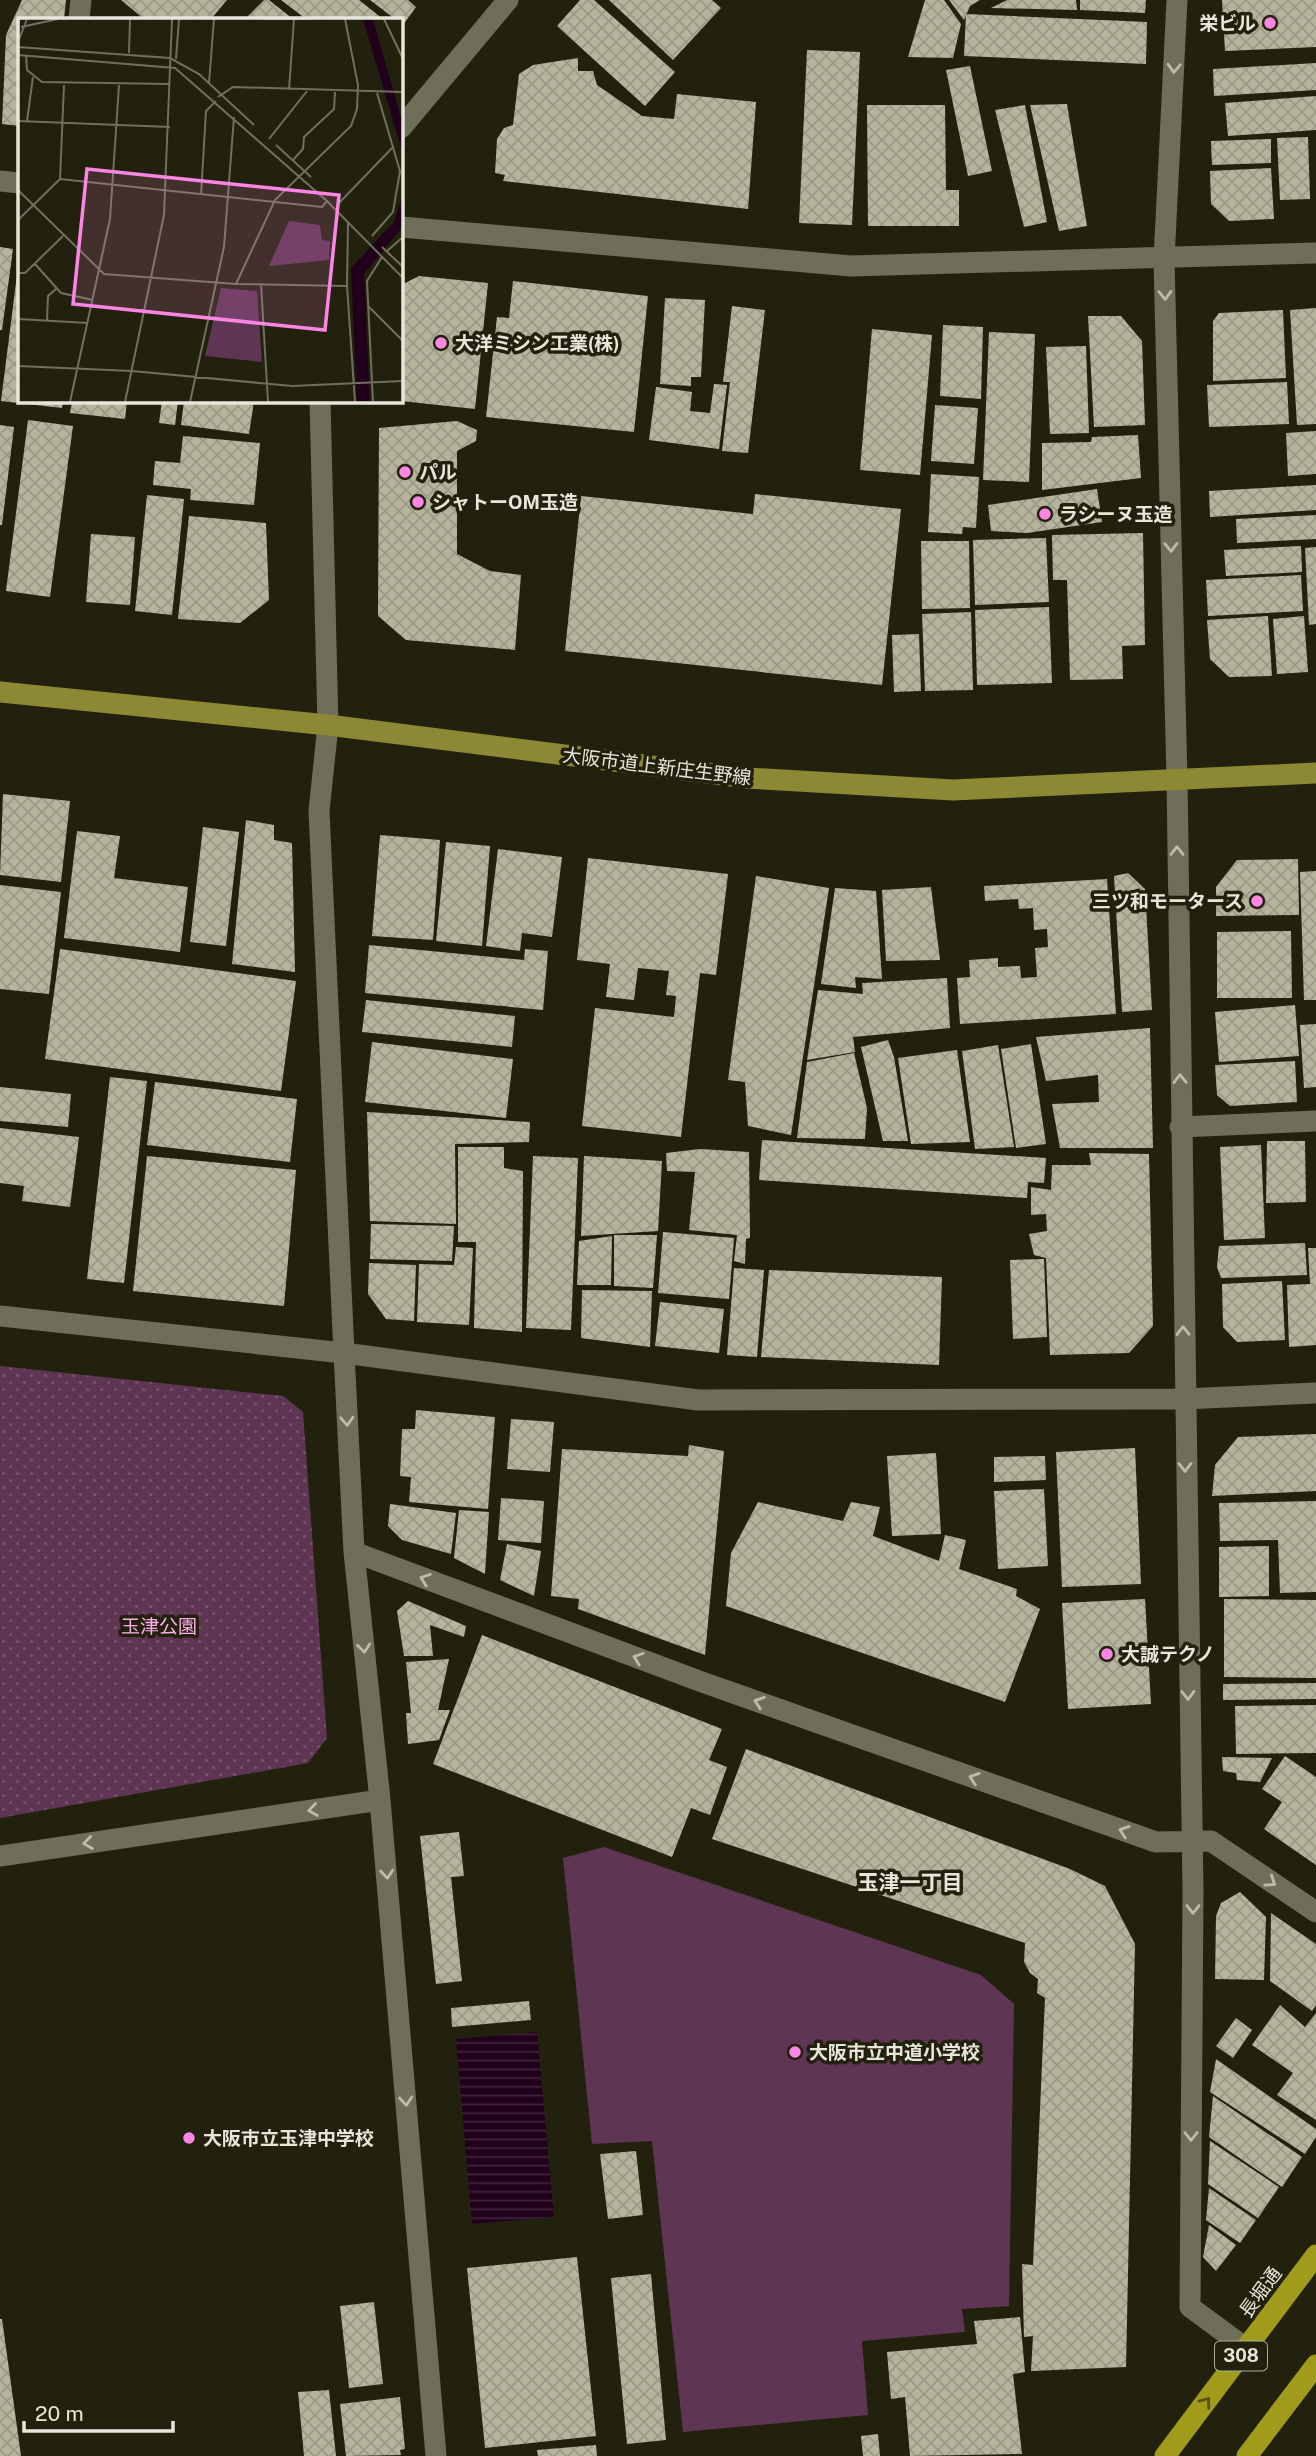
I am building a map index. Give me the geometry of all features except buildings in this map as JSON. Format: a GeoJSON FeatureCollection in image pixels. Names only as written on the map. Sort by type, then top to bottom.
{"type":"FeatureCollection","features":[{"type":"Feature","properties":{"kind":"highway","name":"長堀通"},"geometry":{"type":"LineString","coordinates":[[1165,2456],[1316,2255]]}},
{"type":"Feature","properties":{"kind":"highway"},"geometry":{"type":"LineString","coordinates":[[1247,2456],[1316,2365]]}},
{"type":"Feature","properties":{"kind":"main road","name":"大阪市道上新庄生野線"},"geometry":{"type":"LineString","coordinates":[[0,692],[328,725],[761,779],[953,790],[1316,773]]}},
{"type":"Feature","properties":{"kind":"street"},"geometry":{"type":"LineString","coordinates":[[79,18],[81,0]]}},
{"type":"Feature","properties":{"kind":"street"},"geometry":{"type":"LineString","coordinates":[[402,127],[508,0]]}},
{"type":"Feature","properties":{"kind":"street"},"geometry":{"type":"LineString","coordinates":[[1177,0],[1164,260],[1177,779],[1191,1841],[1190,2307],[1247,2349]]}},
{"type":"Feature","properties":{"kind":"street"},"geometry":{"type":"LineString","coordinates":[[0,181],[18,183]]}},
{"type":"Feature","properties":{"kind":"street"},"geometry":{"type":"LineString","coordinates":[[402,227],[851,266],[1164,260],[1316,253]]}},
{"type":"Feature","properties":{"kind":"street"},"geometry":{"type":"LineString","coordinates":[[320,402],[328,725],[319,811],[354,1552],[380,1800],[436,2456]]}},
{"type":"Feature","properties":{"kind":"street"},"geometry":{"type":"LineString","coordinates":[[1180,1127],[1316,1121]]}},
{"type":"Feature","properties":{"kind":"street"},"geometry":{"type":"LineString","coordinates":[[0,1316],[344,1353],[698,1400],[1184,1399],[1316,1393]]}},
{"type":"Feature","properties":{"kind":"street"},"geometry":{"type":"LineString","coordinates":[[354,1552],[702,1682],[1156,1842],[1211,1841],[1316,1913]]}},
{"type":"Feature","properties":{"kind":"street"},"geometry":{"type":"LineString","coordinates":[[0,1856],[380,1800]]}},
{"type":"Feature","properties":{"kind":"green space","name":"玉津公園"},"geometry":{"type":"Polygon","coordinates":[[[0,1366],[283,1396],[303,1412],[327,1738],[308,1763],[0,1818],[0,1366]]]}},
{"type":"Feature","properties":{"kind":"green space"},"geometry":{"type":"Polygon","coordinates":[[[604,1847],[981,1975],[1014,2004],[1009,2306],[962,2309],[965,2332],[862,2341],[868,2415],[683,2432],[652,2141],[592,2144],[563,1858],[604,1847]]]}},
{"type":"Feature","properties":{"kind":"shaded area"},"geometry":{"type":"Polygon","coordinates":[[[537,2032],[554,2217],[472,2224],[456,2039],[537,2032]]]}},
{"type":"Feature","properties":{"kind":"place","name":"栄ビル"},"geometry":{"type":"Point","coordinates":[1270,23]}},
{"type":"Feature","properties":{"kind":"place","name":"大洋ミシン工業(株)"},"geometry":{"type":"Point","coordinates":[441,343]}},
{"type":"Feature","properties":{"kind":"place","name":"パル"},"geometry":{"type":"Point","coordinates":[405,472]}},
{"type":"Feature","properties":{"kind":"place","name":"シャトーOM玉造"},"geometry":{"type":"Point","coordinates":[418,502]}},
{"type":"Feature","properties":{"kind":"place","name":"ラシーヌ玉造"},"geometry":{"type":"Point","coordinates":[1045,514]}},
{"type":"Feature","properties":{"kind":"place","name":"三ツ和モータース"},"geometry":{"type":"Point","coordinates":[1257,901]}},
{"type":"Feature","properties":{"kind":"place","name":"大誠テクノ"},"geometry":{"type":"Point","coordinates":[1107,1654]}},
{"type":"Feature","properties":{"kind":"place","name":"大阪市立中道小学校"},"geometry":{"type":"Point","coordinates":[795,2052]}},
{"type":"Feature","properties":{"kind":"place","name":"大阪市立玉津中学校"},"geometry":{"type":"Point","coordinates":[189,2138]}},
{"type":"Feature","properties":{"kind":"district","name":"玉津一丁目"},"geometry":{"type":"Point","coordinates":[910,1883]}}]}
